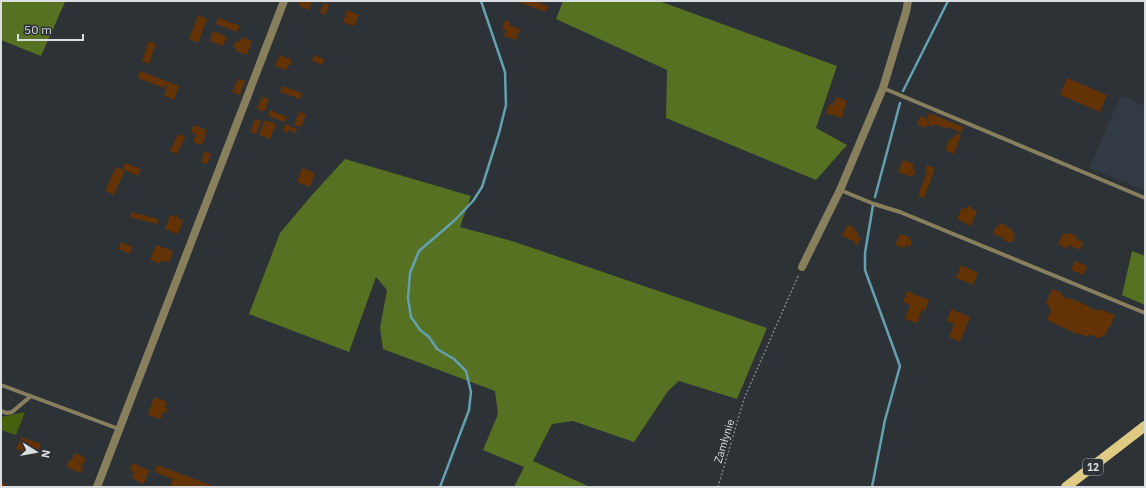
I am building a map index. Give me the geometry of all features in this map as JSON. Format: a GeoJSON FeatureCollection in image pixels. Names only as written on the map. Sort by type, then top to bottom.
{"type":"FeatureCollection","features":[{"type":"Feature","properties":{"kind":"main road","name":"12"},"geometry":{"type":"LineString","coordinates":[[1066,487],[1145,426]]}},
{"type":"Feature","properties":{"kind":"street"},"geometry":{"type":"LineString","coordinates":[[97,487],[284,1]]}},
{"type":"Feature","properties":{"kind":"street"},"geometry":{"type":"LineString","coordinates":[[802,268],[840,190],[883,88],[908,1]]}},
{"type":"Feature","properties":{"kind":"lane"},"geometry":{"type":"LineString","coordinates":[[883,88],[1145,198]]}},
{"type":"Feature","properties":{"kind":"lane"},"geometry":{"type":"LineString","coordinates":[[840,190],[874,204],[907,215],[1145,313]]}},
{"type":"Feature","properties":{"kind":"lane"},"geometry":{"type":"LineString","coordinates":[[1,385],[119,429]]}},
{"type":"Feature","properties":{"kind":"lane"},"geometry":{"type":"LineString","coordinates":[[1,411],[7,413],[12,412],[31,396]]}},
{"type":"Feature","properties":{"kind":"path","name":"Zamłynie"},"geometry":{"type":"LineString","coordinates":[[718,487],[744,399],[802,268]]}},
{"type":"Feature","properties":{"kind":"shaded area"},"geometry":{"type":"Polygon","coordinates":[[[1121,96],[1145,106],[1145,190],[1089,168],[1121,96]]]}},
{"type":"Feature","properties":{"kind":"green space"},"geometry":{"type":"Polygon","coordinates":[[[1,1],[65,2],[41,56],[1,40],[1,1]]]}},
{"type":"Feature","properties":{"kind":"green space"},"geometry":{"type":"Polygon","coordinates":[[[563,1],[659,1],[837,66],[816,128],[847,145],[816,180],[666,118],[667,70],[556,19],[563,1]]]}},
{"type":"Feature","properties":{"kind":"green space"},"geometry":{"type":"Polygon","coordinates":[[[345,159],[471,196],[460,227],[512,241],[767,328],[737,399],[679,381],[668,391],[634,442],[573,421],[552,424],[533,461],[590,487],[514,487],[524,467],[483,450],[498,414],[495,391],[383,349],[380,328],[387,290],[376,277],[349,352],[249,314],[280,233],[345,159]]]}},
{"type":"Feature","properties":{"kind":"green space"},"geometry":{"type":"Polygon","coordinates":[[[1132,251],[1145,256],[1145,305],[1122,295],[1132,251]]]}},
{"type":"Feature","properties":{"kind":"green space"},"geometry":{"type":"Polygon","coordinates":[[[25,412],[16,435],[1,430],[1,417],[25,412]]]}},
{"type":"Feature","properties":{"kind":"building"},"geometry":{"type":"Polygon","coordinates":[[[295,1],[312,1],[309,10],[299,6],[300,3],[295,1]]]}},
{"type":"Feature","properties":{"kind":"building"},"geometry":{"type":"Polygon","coordinates":[[[535,1],[548,6],[546,12],[517,2],[535,1]]]}},
{"type":"Feature","properties":{"kind":"building"},"geometry":{"type":"Polygon","coordinates":[[[324,3],[329,5],[325,15],[320,13],[324,3]]]}},
{"type":"Feature","properties":{"kind":"building"},"geometry":{"type":"Polygon","coordinates":[[[347,10],[359,15],[354,26],[343,22],[347,10]]]}},
{"type":"Feature","properties":{"kind":"building"},"geometry":{"type":"Polygon","coordinates":[[[198,15],[207,19],[198,43],[189,39],[198,15]]]}},
{"type":"Feature","properties":{"kind":"building"},"geometry":{"type":"Polygon","coordinates":[[[218,18],[240,26],[237,32],[216,24],[218,18]]]}},
{"type":"Feature","properties":{"kind":"building"},"geometry":{"type":"Polygon","coordinates":[[[505,20],[510,22],[509,25],[520,29],[516,40],[504,36],[506,30],[502,28],[505,20]]]}},
{"type":"Feature","properties":{"kind":"building"},"geometry":{"type":"Polygon","coordinates":[[[213,31],[227,37],[223,46],[210,41],[213,31]]]}},
{"type":"Feature","properties":{"kind":"building"},"geometry":{"type":"Polygon","coordinates":[[[241,37],[252,41],[247,55],[236,51],[237,49],[233,47],[236,41],[240,42],[241,37]]]}},
{"type":"Feature","properties":{"kind":"building"},"geometry":{"type":"Polygon","coordinates":[[[149,41],[156,44],[149,64],[142,61],[149,41]]]}},
{"type":"Feature","properties":{"kind":"building"},"geometry":{"type":"Polygon","coordinates":[[[280,55],[292,60],[290,66],[288,65],[286,70],[275,66],[280,55]]]}},
{"type":"Feature","properties":{"kind":"building"},"geometry":{"type":"Polygon","coordinates":[[[314,55],[324,59],[322,65],[312,61],[314,55]]]}},
{"type":"Feature","properties":{"kind":"building"},"geometry":{"type":"Polygon","coordinates":[[[140,71],[179,86],[174,100],[164,96],[167,86],[165,85],[164,88],[138,78],[140,71]]]}},
{"type":"Feature","properties":{"kind":"building"},"geometry":{"type":"Polygon","coordinates":[[[1067,78],[1107,95],[1100,112],[1060,95],[1067,78]]]}},
{"type":"Feature","properties":{"kind":"building"},"geometry":{"type":"Polygon","coordinates":[[[238,79],[245,81],[240,95],[232,92],[238,79]]]}},
{"type":"Feature","properties":{"kind":"building"},"geometry":{"type":"Polygon","coordinates":[[[282,86],[302,93],[300,99],[280,92],[282,86]]]}},
{"type":"Feature","properties":{"kind":"building"},"geometry":{"type":"Polygon","coordinates":[[[262,97],[269,99],[264,112],[257,109],[262,97]]]}},
{"type":"Feature","properties":{"kind":"building"},"geometry":{"type":"Polygon","coordinates":[[[836,97],[847,101],[842,118],[826,113],[829,104],[833,105],[836,97]]]}},
{"type":"Feature","properties":{"kind":"building"},"geometry":{"type":"Polygon","coordinates":[[[270,110],[287,117],[285,122],[268,116],[270,110]]]}},
{"type":"Feature","properties":{"kind":"building"},"geometry":{"type":"Polygon","coordinates":[[[299,112],[306,114],[301,127],[294,125],[299,112]]]}},
{"type":"Feature","properties":{"kind":"building"},"geometry":{"type":"Polygon","coordinates":[[[929,113],[963,127],[961,133],[948,127],[948,129],[935,124],[934,127],[928,125],[929,122],[926,121],[929,113]]]}},
{"type":"Feature","properties":{"kind":"building"},"geometry":{"type":"Polygon","coordinates":[[[920,116],[926,118],[925,121],[928,122],[926,128],[917,125],[920,116]]]}},
{"type":"Feature","properties":{"kind":"building"},"geometry":{"type":"Polygon","coordinates":[[[255,119],[261,121],[256,134],[250,132],[255,119]]]}},
{"type":"Feature","properties":{"kind":"building"},"geometry":{"type":"Polygon","coordinates":[[[265,120],[276,124],[270,139],[259,135],[265,120]]]}},
{"type":"Feature","properties":{"kind":"building"},"geometry":{"type":"Polygon","coordinates":[[[285,124],[297,129],[295,133],[288,130],[287,133],[283,131],[285,124]]]}},
{"type":"Feature","properties":{"kind":"building"},"geometry":{"type":"Polygon","coordinates":[[[193,125],[207,130],[202,145],[193,142],[196,134],[191,132],[193,125]]]}},
{"type":"Feature","properties":{"kind":"building"},"geometry":{"type":"Polygon","coordinates":[[[956,133],[961,135],[954,154],[945,150],[950,138],[953,139],[956,133]]]}},
{"type":"Feature","properties":{"kind":"building"},"geometry":{"type":"Polygon","coordinates":[[[178,134],[185,137],[177,154],[170,151],[178,134]]]}},
{"type":"Feature","properties":{"kind":"building"},"geometry":{"type":"Polygon","coordinates":[[[205,151],[211,154],[207,164],[201,162],[205,151]]]}},
{"type":"Feature","properties":{"kind":"building"},"geometry":{"type":"Polygon","coordinates":[[[903,160],[914,164],[912,169],[916,170],[913,177],[898,172],[903,160]]]}},
{"type":"Feature","properties":{"kind":"building"},"geometry":{"type":"Polygon","coordinates":[[[125,163],[141,169],[138,176],[125,170],[114,195],[105,191],[116,167],[123,170],[125,163]]]}},
{"type":"Feature","properties":{"kind":"building"},"geometry":{"type":"Polygon","coordinates":[[[927,165],[935,168],[924,198],[918,196],[927,171],[925,170],[927,165]]]}},
{"type":"Feature","properties":{"kind":"building"},"geometry":{"type":"Polygon","coordinates":[[[302,168],[315,173],[310,187],[297,182],[302,168]]]}},
{"type":"Feature","properties":{"kind":"building"},"geometry":{"type":"Polygon","coordinates":[[[969,206],[977,211],[971,226],[957,219],[962,208],[966,209],[969,206]]]}},
{"type":"Feature","properties":{"kind":"building"},"geometry":{"type":"Polygon","coordinates":[[[131,212],[158,219],[157,224],[130,217],[131,212]]]}},
{"type":"Feature","properties":{"kind":"building"},"geometry":{"type":"Polygon","coordinates":[[[170,215],[175,217],[176,215],[178,216],[177,218],[183,220],[178,234],[165,229],[170,215]]]}},
{"type":"Feature","properties":{"kind":"building"},"geometry":{"type":"Polygon","coordinates":[[[1000,223],[1012,229],[1011,231],[1015,233],[1012,243],[993,234],[996,226],[998,227],[1000,223]]]}},
{"type":"Feature","properties":{"kind":"building"},"geometry":{"type":"Polygon","coordinates":[[[847,225],[855,228],[854,231],[858,232],[857,236],[861,238],[857,245],[853,243],[854,241],[842,236],[847,225]]]}},
{"type":"Feature","properties":{"kind":"building"},"geometry":{"type":"Polygon","coordinates":[[[1063,233],[1066,235],[1068,233],[1077,236],[1076,239],[1083,242],[1080,250],[1068,245],[1067,249],[1058,244],[1063,233]]]}},
{"type":"Feature","properties":{"kind":"building"},"geometry":{"type":"Polygon","coordinates":[[[900,234],[909,237],[912,241],[910,247],[906,245],[905,248],[895,245],[900,234]]]}},
{"type":"Feature","properties":{"kind":"building"},"geometry":{"type":"Polygon","coordinates":[[[121,242],[133,247],[130,254],[118,249],[121,242]]]}},
{"type":"Feature","properties":{"kind":"building"},"geometry":{"type":"Polygon","coordinates":[[[156,245],[173,251],[169,263],[161,260],[160,264],[150,260],[156,245]]]}},
{"type":"Feature","properties":{"kind":"building"},"geometry":{"type":"Polygon","coordinates":[[[1075,261],[1087,266],[1083,275],[1071,270],[1075,261]]]}},
{"type":"Feature","properties":{"kind":"building"},"geometry":{"type":"Polygon","coordinates":[[[961,265],[978,273],[973,285],[956,278],[961,265]]]}},
{"type":"Feature","properties":{"kind":"building"},"geometry":{"type":"Polygon","coordinates":[[[1052,289],[1062,293],[1061,296],[1098,311],[1099,309],[1115,315],[1105,335],[1098,338],[1089,334],[1088,337],[1077,334],[1047,320],[1051,311],[1049,305],[1046,304],[1052,289]]]}},
{"type":"Feature","properties":{"kind":"building"},"geometry":{"type":"Polygon","coordinates":[[[907,291],[929,300],[925,311],[922,310],[917,323],[905,319],[910,305],[903,302],[907,291]]]}},
{"type":"Feature","properties":{"kind":"building"},"geometry":{"type":"Polygon","coordinates":[[[951,309],[970,317],[960,342],[949,337],[954,324],[947,321],[951,309]]]}},
{"type":"Feature","properties":{"kind":"building"},"geometry":{"type":"Polygon","coordinates":[[[154,397],[167,402],[165,408],[168,409],[166,413],[163,412],[161,419],[148,415],[154,397]]]}},
{"type":"Feature","properties":{"kind":"building"},"geometry":{"type":"Polygon","coordinates":[[[21,437],[41,444],[36,456],[16,449],[21,437]]]}},
{"type":"Feature","properties":{"kind":"building"},"geometry":{"type":"Polygon","coordinates":[[[75,453],[86,458],[81,467],[83,468],[81,473],[66,467],[70,459],[72,460],[75,453]]]}},
{"type":"Feature","properties":{"kind":"building"},"geometry":{"type":"Polygon","coordinates":[[[133,463],[149,470],[144,484],[137,482],[137,480],[132,478],[134,472],[130,470],[133,463]]]}},
{"type":"Feature","properties":{"kind":"building"},"geometry":{"type":"Polygon","coordinates":[[[157,465],[216,487],[170,487],[173,479],[155,472],[157,465]]]}},
{"type":"Feature","properties":{"kind":"building"},"geometry":{"type":"Polygon","coordinates":[[[1,482],[5,484],[5,487],[1,487],[1,482]]]}},
{"type":"Feature","properties":{"kind":"waterway"},"geometry":{"type":"LineString","coordinates":[[440,487],[469,410],[471,392],[466,371],[454,359],[437,349],[429,337],[420,330],[411,317],[408,298],[410,273],[419,251],[455,220],[473,201],[482,187],[499,133],[506,105],[505,72],[481,1]]}},
{"type":"Feature","properties":{"kind":"waterway"},"geometry":{"type":"LineString","coordinates":[[903,91],[948,1]]}},
{"type":"Feature","properties":{"kind":"waterway"},"geometry":{"type":"LineString","coordinates":[[875,197],[900,103]]}},
{"type":"Feature","properties":{"kind":"waterway"},"geometry":{"type":"LineString","coordinates":[[872,487],[885,420],[900,366],[865,270],[865,253],[873,205]]}}]}
